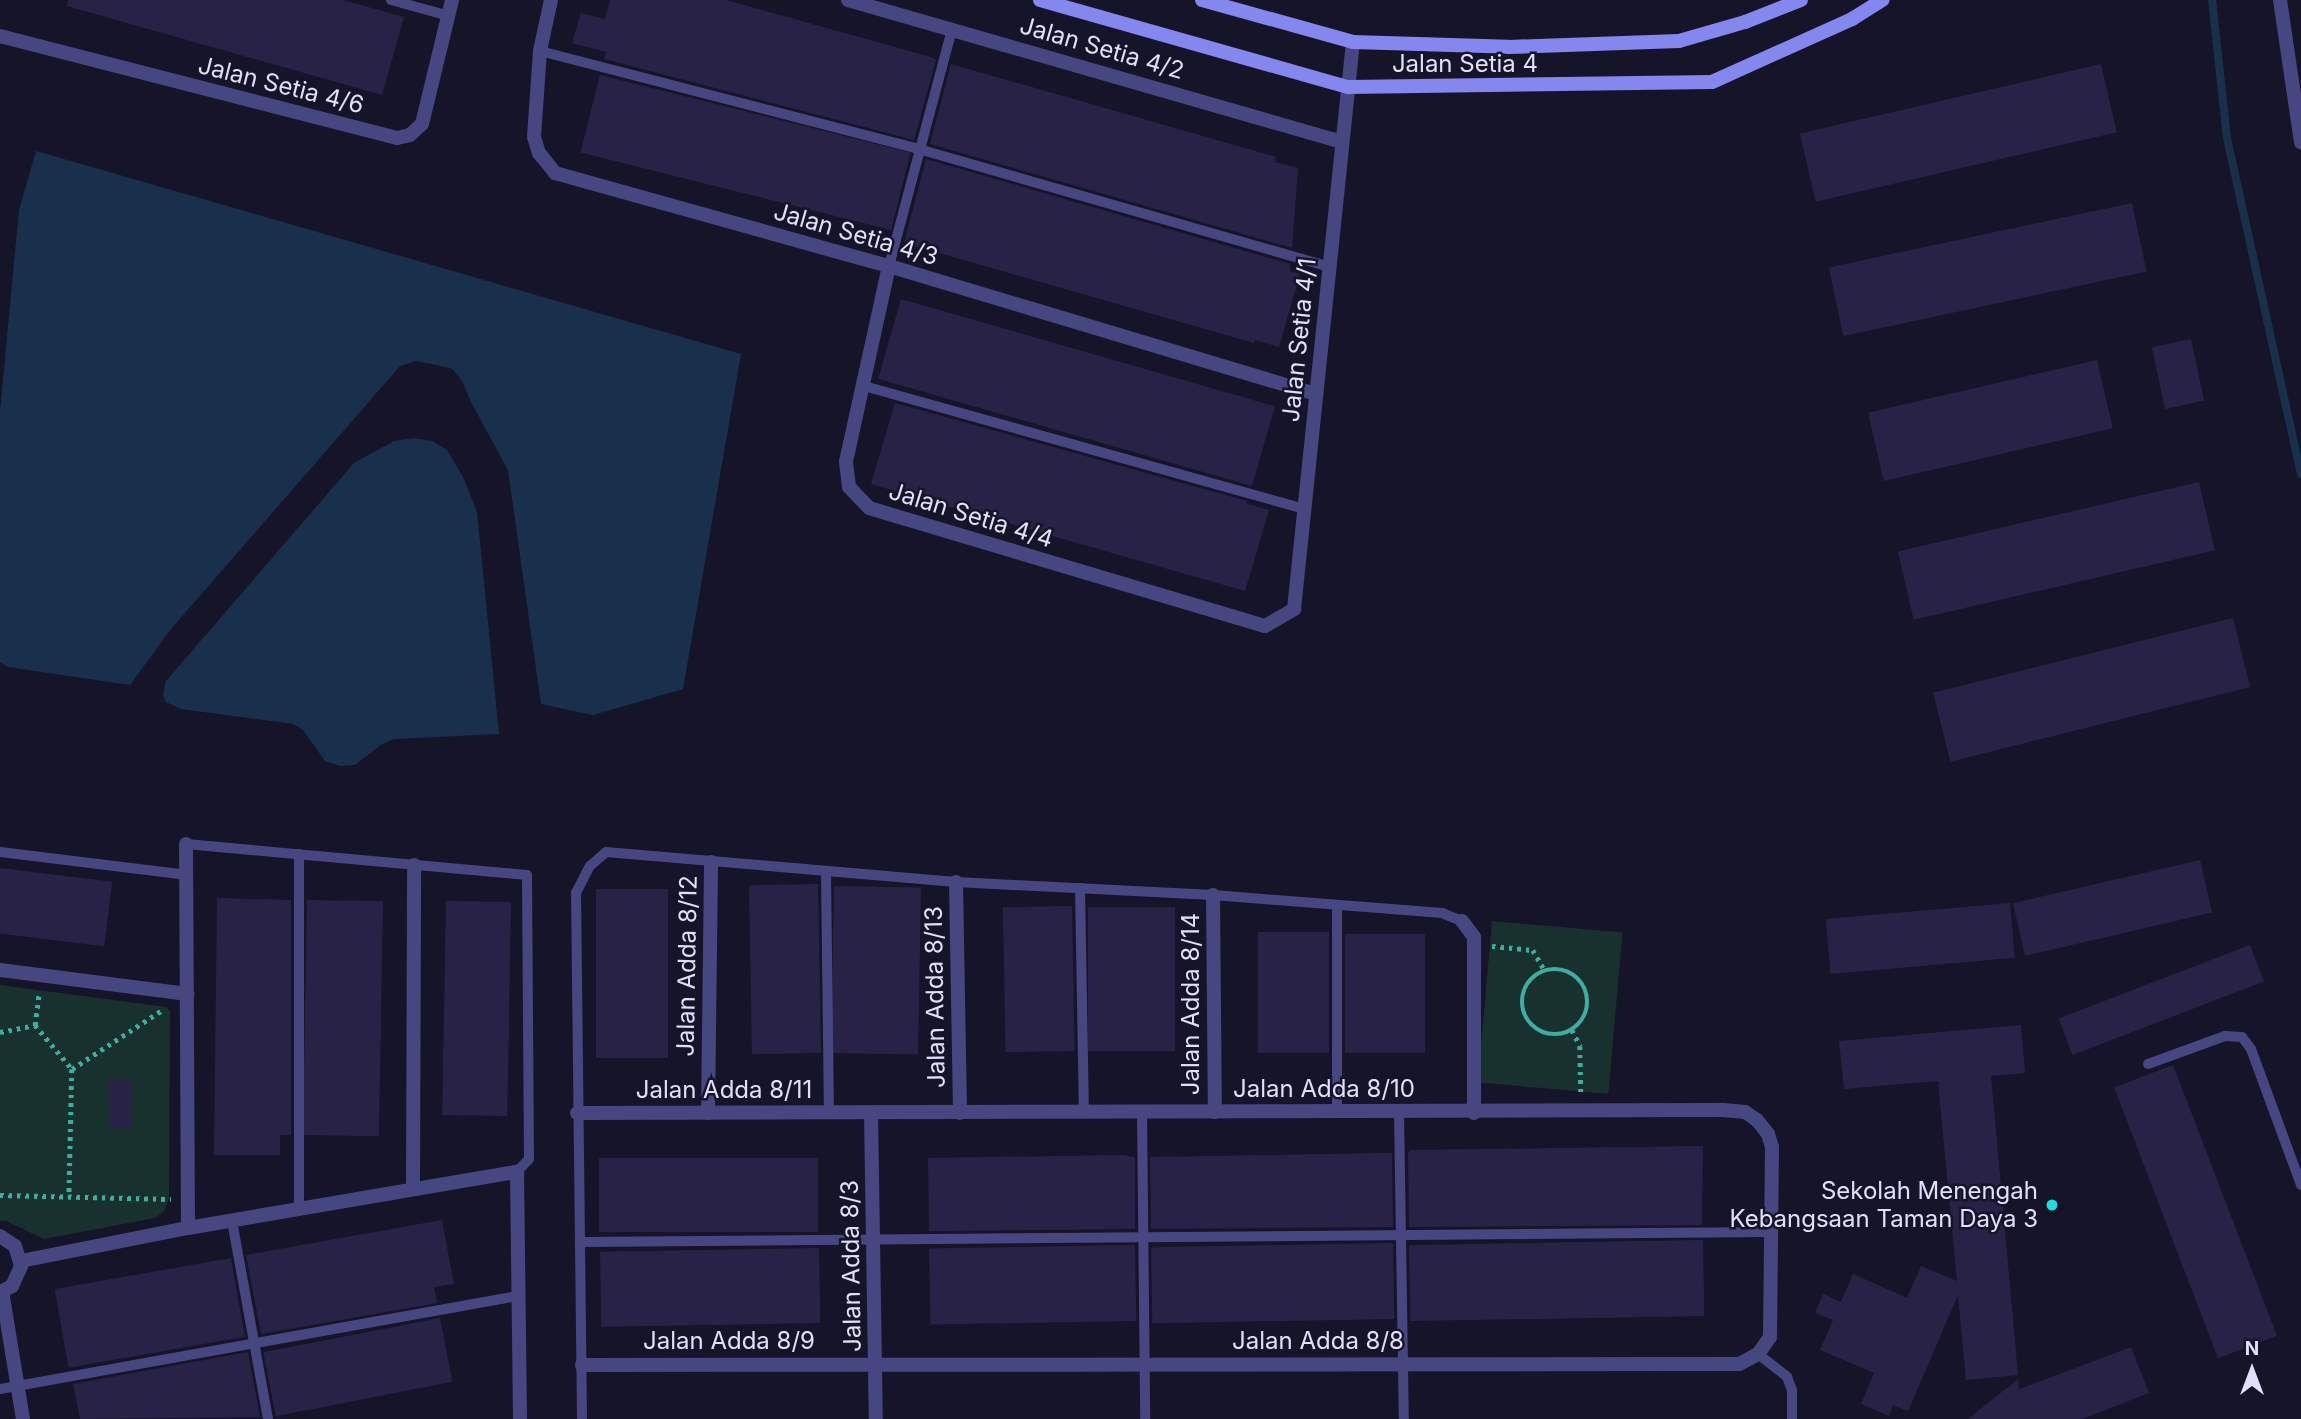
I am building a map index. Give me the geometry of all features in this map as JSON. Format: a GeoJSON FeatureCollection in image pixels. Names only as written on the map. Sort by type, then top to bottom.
{"type":"FeatureCollection","features":[{"type":"Feature","properties":{"kind":"street","name":"Jalan Setia 4/6"},"geometry":{"type":"LineString","coordinates":[[0,36],[397,138],[410,135],[422,124],[452,0]]}},
{"type":"Feature","properties":{"kind":"street","name":"Jalan Setia 4/3"},"geometry":{"type":"LineString","coordinates":[[551,0],[540,51],[534,137],[539,153],[555,173],[889,266],[1316,394]]}},
{"type":"Feature","properties":{"kind":"street","name":"Jalan Setia 4/2"},"geometry":{"type":"LineString","coordinates":[[848,0],[1342,142]]}},
{"type":"Feature","properties":{"kind":"street","name":"Jalan Setia 4"},"geometry":{"type":"LineString","coordinates":[[1040,0],[1348,87],[1712,82],[1853,19],[1883,0]]}},
{"type":"Feature","properties":{"kind":"street","name":"Jalan Setia 4"},"geometry":{"type":"LineString","coordinates":[[1202,0],[1353,42],[1508,47],[1679,41],[1745,22],[1801,0]]}},
{"type":"Feature","properties":{"kind":"street"},"geometry":{"type":"LineString","coordinates":[[2280,0],[2296,68],[2301,142]]}},
{"type":"Feature","properties":{"kind":"street","name":"Jalan Setia 4/1"},"geometry":{"type":"LineString","coordinates":[[1265,626],[1294,609],[1353,42]]}},
{"type":"Feature","properties":{"kind":"street","name":"Jalan Setia 4/4"},"geometry":{"type":"LineString","coordinates":[[889,266],[846,462],[849,488],[869,509],[1265,626]]}},
{"type":"Feature","properties":{"kind":"street"},"geometry":{"type":"LineString","coordinates":[[186,844],[188,1228]]}},
{"type":"Feature","properties":{"kind":"street","name":"Jalan Adda 8/12"},"geometry":{"type":"LineString","coordinates":[[708,1113],[711,862]]}},
{"type":"Feature","properties":{"kind":"street"},"geometry":{"type":"LineString","coordinates":[[413,1188],[414,865]]}},
{"type":"Feature","properties":{"kind":"street","name":"Jalan Adda 8/13"},"geometry":{"type":"LineString","coordinates":[[956,882],[960,1113]]}},
{"type":"Feature","properties":{"kind":"street","name":"Jalan Adda 8/14"},"geometry":{"type":"LineString","coordinates":[[1213,895],[1215,1112]]}},
{"type":"Feature","properties":{"kind":"street"},"geometry":{"type":"LineString","coordinates":[[1462,921],[1474,937],[1474,1113]]}},
{"type":"Feature","properties":{"kind":"street"},"geometry":{"type":"LineString","coordinates":[[0,970],[187,994]]}},
{"type":"Feature","properties":{"kind":"street","name":"Jalan Adda 8/10"},"geometry":{"type":"LineString","coordinates":[[871,1113],[1745,1112],[1768,1134],[1772,1147],[1773,1232]]}},
{"type":"Feature","properties":{"kind":"street","name":"Jalan Adda 8/11"},"geometry":{"type":"LineString","coordinates":[[577,1113],[871,1113]]}},
{"type":"Feature","properties":{"kind":"street","name":"Jalan Adda 8/3"},"geometry":{"type":"LineString","coordinates":[[871,1113],[876,1419]]}},
{"type":"Feature","properties":{"kind":"street"},"geometry":{"type":"LineString","coordinates":[[21,1261],[299,1208],[517,1172],[520,1419]]}},
{"type":"Feature","properties":{"kind":"street"},"geometry":{"type":"LineString","coordinates":[[1758,1354],[1770,1337],[1773,1232]]}},
{"type":"Feature","properties":{"kind":"street"},"geometry":{"type":"LineString","coordinates":[[0,1236],[15,1245],[21,1261],[18,1277],[1,1292],[23,1419]]}},
{"type":"Feature","properties":{"kind":"street","name":"Jalan Adda 8/8"},"geometry":{"type":"LineString","coordinates":[[875,1364],[1739,1364],[1758,1354]]}},
{"type":"Feature","properties":{"kind":"street","name":"Jalan Adda 8/9"},"geometry":{"type":"LineString","coordinates":[[582,1364],[875,1364]]}},
{"type":"Feature","properties":{"kind":"lane"},"geometry":{"type":"LineString","coordinates":[[391,0],[449,16]]}},
{"type":"Feature","properties":{"kind":"lane"},"geometry":{"type":"LineString","coordinates":[[889,266],[952,29]]}},
{"type":"Feature","properties":{"kind":"lane"},"geometry":{"type":"LineString","coordinates":[[540,51],[922,150],[1329,267]]}},
{"type":"Feature","properties":{"kind":"lane"},"geometry":{"type":"LineString","coordinates":[[864,386],[1304,509]]}},
{"type":"Feature","properties":{"kind":"lane"},"geometry":{"type":"LineString","coordinates":[[186,844],[527,875],[529,1158],[517,1172]]}},
{"type":"Feature","properties":{"kind":"lane"},"geometry":{"type":"LineString","coordinates":[[0,852],[186,875]]}},
{"type":"Feature","properties":{"kind":"lane"},"geometry":{"type":"LineString","coordinates":[[582,1419],[576,893],[590,866],[606,852],[956,882],[1213,895],[1442,913],[1462,921]]}},
{"type":"Feature","properties":{"kind":"lane"},"geometry":{"type":"LineString","coordinates":[[299,855],[299,1208]]}},
{"type":"Feature","properties":{"kind":"lane"},"geometry":{"type":"LineString","coordinates":[[826,871],[830,1113]]}},
{"type":"Feature","properties":{"kind":"lane"},"geometry":{"type":"LineString","coordinates":[[1080,888],[1084,1112]]}},
{"type":"Feature","properties":{"kind":"lane"},"geometry":{"type":"LineString","coordinates":[[1337,906],[1337,1112]]}},
{"type":"Feature","properties":{"kind":"lane"},"geometry":{"type":"LineString","coordinates":[[2148,1065],[2225,1036],[2242,1037],[2251,1049],[2301,1185]]}},
{"type":"Feature","properties":{"kind":"lane"},"geometry":{"type":"LineString","coordinates":[[1142,1112],[1145,1419]]}},
{"type":"Feature","properties":{"kind":"lane"},"geometry":{"type":"LineString","coordinates":[[1399,1112],[1404,1419]]}},
{"type":"Feature","properties":{"kind":"lane"},"geometry":{"type":"LineString","coordinates":[[232,1221],[268,1419]]}},
{"type":"Feature","properties":{"kind":"lane"},"geometry":{"type":"LineString","coordinates":[[582,1242],[1773,1232]]}},
{"type":"Feature","properties":{"kind":"lane"},"geometry":{"type":"LineString","coordinates":[[0,1389],[518,1296]]}},
{"type":"Feature","properties":{"kind":"lane"},"geometry":{"type":"LineString","coordinates":[[1758,1354],[1787,1377],[1792,1390],[1792,1419]]}},
{"type":"Feature","properties":{"kind":"path"},"geometry":{"type":"LineString","coordinates":[[1474,946],[1522,947],[1533,950],[1545,971]]}},
{"type":"Feature","properties":{"kind":"path"},"geometry":{"type":"LineString","coordinates":[[1545,971],[1567,972],[1584,987],[1588,1009],[1584,1019],[1572,1030],[1555,1035],[1544,1033],[1526,1018],[1523,996],[1535,976],[1545,971]]}},
{"type":"Feature","properties":{"kind":"path"},"geometry":{"type":"LineString","coordinates":[[41,976],[35,1025],[72,1069],[69,1197]]}},
{"type":"Feature","properties":{"kind":"path"},"geometry":{"type":"LineString","coordinates":[[72,1069],[187,994]]}},
{"type":"Feature","properties":{"kind":"path"},"geometry":{"type":"LineString","coordinates":[[0,1032],[35,1025]]}},
{"type":"Feature","properties":{"kind":"path"},"geometry":{"type":"LineString","coordinates":[[1572,1030],[1580,1046],[1582,1112]]}},
{"type":"Feature","properties":{"kind":"path"},"geometry":{"type":"LineString","coordinates":[[1,1194],[188,1200]]}},
{"type":"Feature","properties":{"kind":"green space"},"geometry":{"type":"Polygon","coordinates":[[[1492,921],[1623,932],[1608,1094],[1478,1082],[1492,921]]]}},
{"type":"Feature","properties":{"kind":"green space"},"geometry":{"type":"Polygon","coordinates":[[[0,985],[166,1007],[170,1011],[169,1199],[164,1211],[155,1218],[44,1239],[6,1221],[0,1221],[0,985]]]}},
{"type":"Feature","properties":{"kind":"water"},"geometry":{"type":"Polygon","coordinates":[[[36,151],[741,354],[683,689],[593,715],[541,704],[508,470],[461,379],[451,368],[416,361],[400,366],[171,629],[130,685],[8,667],[0,662],[0,412],[19,210],[36,151]]]}},
{"type":"Feature","properties":{"kind":"water"},"geometry":{"type":"Polygon","coordinates":[[[414,438],[432,441],[447,450],[463,477],[477,512],[499,734],[394,739],[382,744],[355,765],[340,766],[325,761],[303,730],[293,724],[181,709],[166,702],[163,695],[166,681],[354,463],[394,441],[414,438]]]}},
{"type":"Feature","properties":{"kind":"building"},"geometry":{"type":"Polygon","coordinates":[[[68,0],[343,0],[404,17],[382,95],[67,6],[68,0]]]}},
{"type":"Feature","properties":{"kind":"building"},"geometry":{"type":"Polygon","coordinates":[[[610,0],[726,0],[931,57],[936,60],[914,140],[604,59],[606,52],[572,43],[581,13],[605,19],[610,0]]]}},
{"type":"Feature","properties":{"kind":"building"},"geometry":{"type":"Polygon","coordinates":[[[951,64],[1276,157],[1275,162],[1298,168],[1292,248],[930,144],[951,64]]]}},
{"type":"Feature","properties":{"kind":"building"},"geometry":{"type":"Polygon","coordinates":[[[2101,64],[2117,132],[1816,202],[1800,134],[2101,64]]]}},
{"type":"Feature","properties":{"kind":"building"},"geometry":{"type":"Polygon","coordinates":[[[600,75],[910,152],[891,230],[581,153],[600,75]]]}},
{"type":"Feature","properties":{"kind":"building"},"geometry":{"type":"Polygon","coordinates":[[[926,159],[1290,264],[1290,271],[1300,274],[1279,347],[1255,340],[1254,343],[904,243],[926,159]]]}},
{"type":"Feature","properties":{"kind":"building"},"geometry":{"type":"Polygon","coordinates":[[[2132,203],[2147,271],[1843,336],[1829,267],[2132,203]]]}},
{"type":"Feature","properties":{"kind":"building"},"geometry":{"type":"Polygon","coordinates":[[[901,299],[1275,406],[1252,486],[878,379],[901,299]]]}},
{"type":"Feature","properties":{"kind":"building"},"geometry":{"type":"Polygon","coordinates":[[[2191,339],[2204,401],[2165,409],[2152,347],[2191,339]]]}},
{"type":"Feature","properties":{"kind":"building"},"geometry":{"type":"Polygon","coordinates":[[[2097,360],[2113,428],[1884,481],[1868,413],[2097,360]]]}},
{"type":"Feature","properties":{"kind":"building"},"geometry":{"type":"Polygon","coordinates":[[[895,403],[1247,501],[1247,504],[1269,510],[1245,591],[871,484],[895,403]]]}},
{"type":"Feature","properties":{"kind":"building"},"geometry":{"type":"Polygon","coordinates":[[[2199,482],[2215,550],[1914,620],[1898,552],[2199,482]]]}},
{"type":"Feature","properties":{"kind":"building"},"geometry":{"type":"Polygon","coordinates":[[[2233,618],[2250,687],[1950,762],[1933,693],[2233,618]]]}},
{"type":"Feature","properties":{"kind":"building"},"geometry":{"type":"Polygon","coordinates":[[[2200,860],[2212,913],[2025,956],[2013,903],[2200,860]]]}},
{"type":"Feature","properties":{"kind":"building"},"geometry":{"type":"Polygon","coordinates":[[[0,868],[112,882],[104,946],[0,933],[0,868]]]}},
{"type":"Feature","properties":{"kind":"building"},"geometry":{"type":"Polygon","coordinates":[[[818,884],[821,1053],[752,1054],[749,885],[818,884]]]}},
{"type":"Feature","properties":{"kind":"building"},"geometry":{"type":"Polygon","coordinates":[[[834,886],[921,888],[918,1054],[831,1053],[834,886]]]}},
{"type":"Feature","properties":{"kind":"building"},"geometry":{"type":"Polygon","coordinates":[[[596,889],[668,889],[668,1058],[596,1058],[596,889]]]}},
{"type":"Feature","properties":{"kind":"building"},"geometry":{"type":"Polygon","coordinates":[[[217,898],[291,900],[291,1135],[280,1135],[280,1155],[214,1155],[217,898]]]}},
{"type":"Feature","properties":{"kind":"building"},"geometry":{"type":"Polygon","coordinates":[[[307,900],[383,901],[379,1136],[303,1135],[307,900]]]}},
{"type":"Feature","properties":{"kind":"building"},"geometry":{"type":"Polygon","coordinates":[[[446,901],[511,902],[507,1116],[442,1115],[446,901]]]}},
{"type":"Feature","properties":{"kind":"building"},"geometry":{"type":"Polygon","coordinates":[[[2010,903],[2015,958],[1830,974],[1826,919],[2010,903]]]}},
{"type":"Feature","properties":{"kind":"building"},"geometry":{"type":"Polygon","coordinates":[[[1072,906],[1075,1051],[1006,1052],[1003,907],[1072,906]]]}},
{"type":"Feature","properties":{"kind":"building"},"geometry":{"type":"Polygon","coordinates":[[[1088,907],[1175,907],[1175,1051],[1088,1051],[1088,907]]]}},
{"type":"Feature","properties":{"kind":"building"},"geometry":{"type":"Polygon","coordinates":[[[1258,932],[1329,932],[1329,1053],[1258,1053],[1258,932]]]}},
{"type":"Feature","properties":{"kind":"building"},"geometry":{"type":"Polygon","coordinates":[[[1345,934],[1425,934],[1425,1053],[1345,1053],[1345,934]]]}},
{"type":"Feature","properties":{"kind":"building"},"geometry":{"type":"Polygon","coordinates":[[[2250,945],[2264,981],[2073,1055],[2059,1018],[2250,945]]]}},
{"type":"Feature","properties":{"kind":"building"},"geometry":{"type":"Polygon","coordinates":[[[2021,1025],[2025,1073],[1991,1076],[2018,1375],[1966,1380],[1958,1295],[1908,1411],[1893,1405],[1889,1416],[1861,1404],[1874,1373],[1820,1350],[1833,1320],[1815,1313],[1823,1294],[1841,1302],[1853,1274],[1907,1298],[1921,1266],[1957,1281],[1938,1081],[1844,1089],[1839,1041],[2021,1025]]]}},
{"type":"Feature","properties":{"kind":"building"},"geometry":{"type":"Polygon","coordinates":[[[2173,1065],[2277,1336],[2218,1358],[2114,1088],[2173,1065]]]}},
{"type":"Feature","properties":{"kind":"building"},"geometry":{"type":"Polygon","coordinates":[[[131,1080],[133,1127],[110,1128],[108,1081],[131,1080]]]}},
{"type":"Feature","properties":{"kind":"building"},"geometry":{"type":"Polygon","coordinates":[[[1703,1146],[1702,1225],[1409,1227],[1408,1153],[1411,1150],[1703,1146]]]}},
{"type":"Feature","properties":{"kind":"building"},"geometry":{"type":"Polygon","coordinates":[[[1392,1153],[1393,1227],[1151,1229],[1150,1157],[1392,1153]]]}},
{"type":"Feature","properties":{"kind":"building"},"geometry":{"type":"Polygon","coordinates":[[[1135,1157],[1135,1229],[929,1231],[928,1158],[1135,1157]]]}},
{"type":"Feature","properties":{"kind":"building"},"geometry":{"type":"Polygon","coordinates":[[[599,1158],[818,1158],[818,1232],[599,1232],[599,1158]]]}},
{"type":"Feature","properties":{"kind":"building"},"geometry":{"type":"Polygon","coordinates":[[[442,1220],[454,1284],[434,1287],[437,1303],[261,1334],[246,1255],[442,1220]]]}},
{"type":"Feature","properties":{"kind":"building"},"geometry":{"type":"Polygon","coordinates":[[[1703,1240],[1704,1316],[1410,1321],[1409,1245],[1703,1240]]]}},
{"type":"Feature","properties":{"kind":"building"},"geometry":{"type":"Polygon","coordinates":[[[1393,1243],[1394,1319],[1152,1323],[1151,1247],[1393,1243]]]}},
{"type":"Feature","properties":{"kind":"building"},"geometry":{"type":"Polygon","coordinates":[[[1135,1245],[1136,1321],[930,1325],[929,1249],[1135,1245]]]}},
{"type":"Feature","properties":{"kind":"building"},"geometry":{"type":"Polygon","coordinates":[[[819,1248],[820,1323],[601,1327],[600,1252],[819,1248]]]}},
{"type":"Feature","properties":{"kind":"building"},"geometry":{"type":"Polygon","coordinates":[[[231,1258],[245,1337],[69,1368],[55,1289],[231,1258]]]}},
{"type":"Feature","properties":{"kind":"building"},"geometry":{"type":"Polygon","coordinates":[[[440,1318],[452,1382],[276,1416],[263,1352],[440,1318]]]}},
{"type":"Feature","properties":{"kind":"building"},"geometry":{"type":"Polygon","coordinates":[[[2131,1347],[2149,1393],[2082,1419],[1968,1419],[2018,1379],[2019,1389],[2131,1347]]]}},
{"type":"Feature","properties":{"kind":"building"},"geometry":{"type":"Polygon","coordinates":[[[248,1352],[260,1417],[80,1419],[73,1384],[248,1352]]]}},
{"type":"Feature","properties":{"kind":"waterway"},"geometry":{"type":"LineString","coordinates":[[2212,0],[2227,138],[2301,474]]}},
{"type":"Feature","properties":{"kind":"place","name":"Sekolah Menengah Kebangsaan Taman Daya 3"},"geometry":{"type":"Point","coordinates":[2052,1205]}}]}
